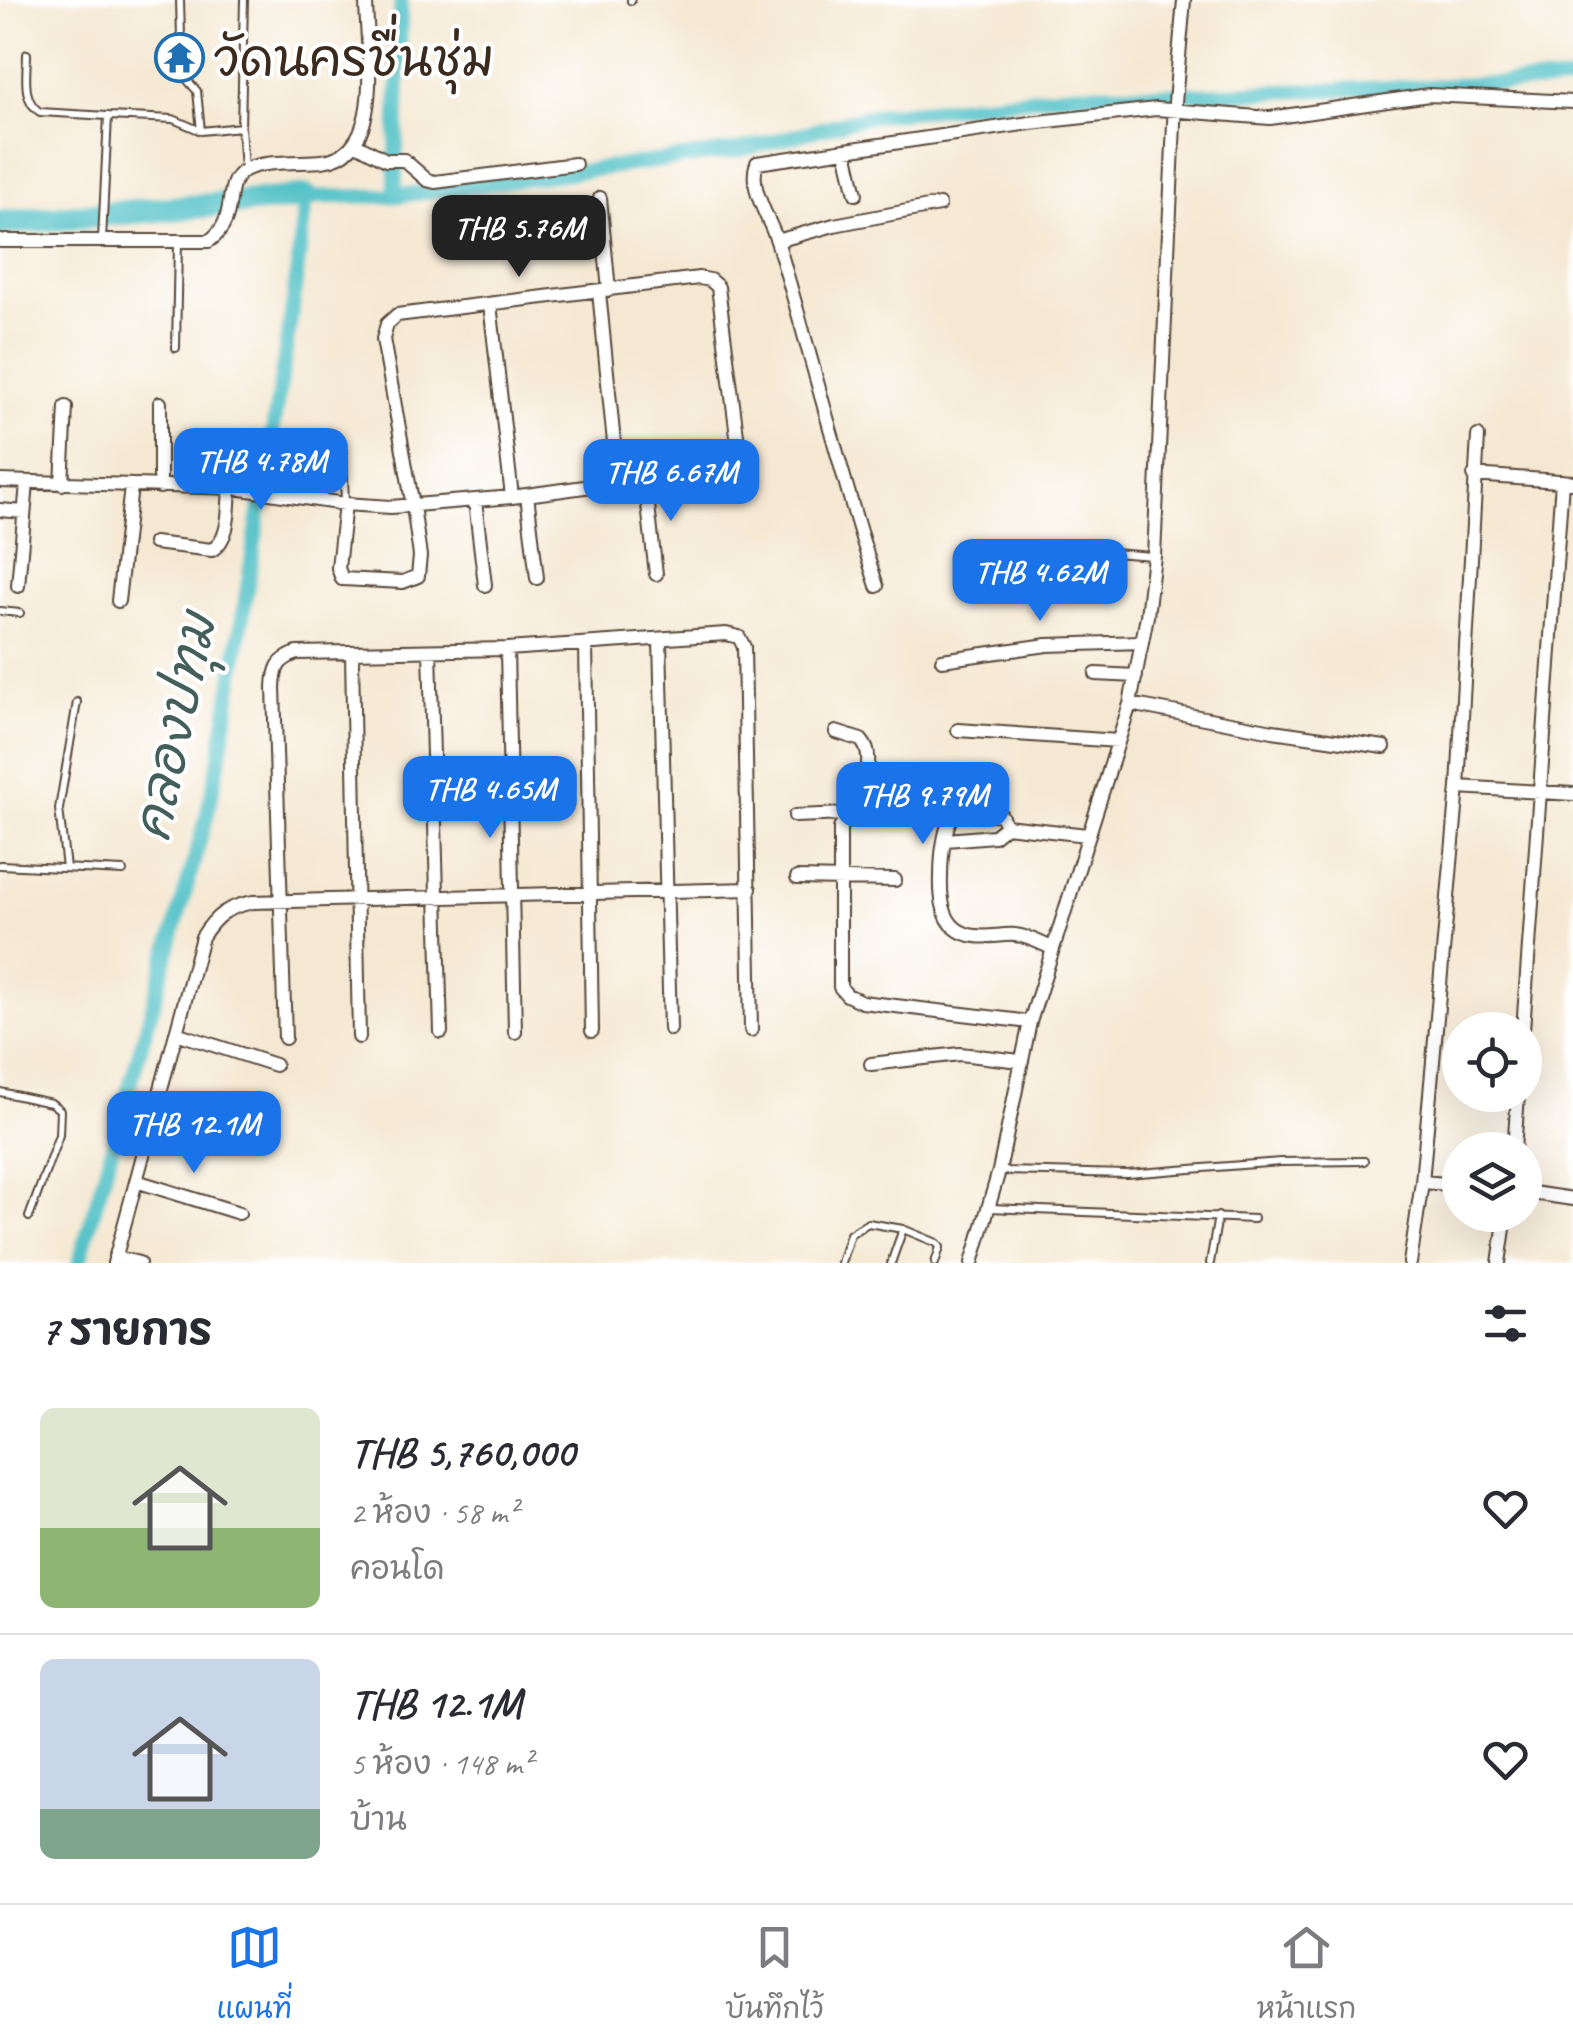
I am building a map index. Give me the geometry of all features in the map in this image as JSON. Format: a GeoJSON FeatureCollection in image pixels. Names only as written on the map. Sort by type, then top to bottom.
{"type":"FeatureCollection","features":[{"type":"Feature","properties":{"kind":"street"},"geometry":{"type":"LineString","coordinates":[[0,241],[209,241],[224,229],[231,190],[244,170],[328,161],[343,155],[356,144],[368,116],[366,0]]}},
{"type":"Feature","properties":{"kind":"street"},"geometry":{"type":"LineString","coordinates":[[972,1263],[999,1171],[1030,1022],[1130,704],[1142,642],[1154,556],[1176,85],[1184,0]]}},
{"type":"Feature","properties":{"kind":"street"},"geometry":{"type":"LineString","coordinates":[[877,586],[831,440],[777,241],[758,192],[754,168],[757,163],[1175,106],[1270,118],[1428,96],[1573,102]]}},
{"type":"Feature","properties":{"kind":"street"},"geometry":{"type":"LineString","coordinates":[[356,144],[386,160],[404,160],[436,182],[575,164]]}},
{"type":"Feature","properties":{"kind":"street"},"geometry":{"type":"LineString","coordinates":[[846,151],[856,194]]}},
{"type":"Feature","properties":{"kind":"street"},"geometry":{"type":"LineString","coordinates":[[600,198],[618,483]]}},
{"type":"Feature","properties":{"kind":"street"},"geometry":{"type":"LineString","coordinates":[[777,241],[834,225],[939,205]]}},
{"type":"Feature","properties":{"kind":"street"},"geometry":{"type":"LineString","coordinates":[[0,481],[232,488],[344,504],[413,506],[520,496],[729,467],[740,450],[718,288],[710,280],[699,278],[397,316],[387,324],[383,339],[413,506],[420,556],[418,576],[403,582],[342,580],[338,568],[344,504]]}},
{"type":"Feature","properties":{"kind":"street"},"geometry":{"type":"LineString","coordinates":[[490,304],[537,578]]}},
{"type":"Feature","properties":{"kind":"street"},"geometry":{"type":"LineString","coordinates":[[160,403],[160,487]]}},
{"type":"Feature","properties":{"kind":"street"},"geometry":{"type":"LineString","coordinates":[[62,484],[66,407]]}},
{"type":"Feature","properties":{"kind":"street"},"geometry":{"type":"LineString","coordinates":[[1410,1263],[1422,1182],[1458,787],[1478,436]]}},
{"type":"Feature","properties":{"kind":"street"},"geometry":{"type":"LineString","coordinates":[[1474,474],[1568,482],[1524,1012]]}},
{"type":"Feature","properties":{"kind":"street"},"geometry":{"type":"LineString","coordinates":[[644,479],[656,574]]}},
{"type":"Feature","properties":{"kind":"street"},"geometry":{"type":"LineString","coordinates":[[18,586],[27,483]]}},
{"type":"Feature","properties":{"kind":"street"},"geometry":{"type":"LineString","coordinates":[[118,601],[132,487]]}},
{"type":"Feature","properties":{"kind":"street"},"geometry":{"type":"LineString","coordinates":[[154,543],[218,548],[224,536],[232,488]]}},
{"type":"Feature","properties":{"kind":"street"},"geometry":{"type":"LineString","coordinates":[[475,500],[484,585]]}},
{"type":"Feature","properties":{"kind":"street"},"geometry":{"type":"LineString","coordinates":[[0,510],[24,512]]}},
{"type":"Feature","properties":{"kind":"street"},"geometry":{"type":"LineString","coordinates":[[285,1038],[278,901],[275,668],[283,658],[297,653],[507,648],[726,634],[739,637],[744,648],[751,1030]]}},
{"type":"Feature","properties":{"kind":"street"},"geometry":{"type":"LineString","coordinates":[[660,640],[670,1028]]}},
{"type":"Feature","properties":{"kind":"street"},"geometry":{"type":"LineString","coordinates":[[942,660],[1047,645],[1142,642]]}},
{"type":"Feature","properties":{"kind":"street"},"geometry":{"type":"LineString","coordinates":[[586,644],[592,1031]]}},
{"type":"Feature","properties":{"kind":"street"},"geometry":{"type":"LineString","coordinates":[[507,648],[515,1032]]}},
{"type":"Feature","properties":{"kind":"street"},"geometry":{"type":"LineString","coordinates":[[430,651],[441,1032]]}},
{"type":"Feature","properties":{"kind":"street"},"geometry":{"type":"LineString","coordinates":[[352,654],[359,1037]]}},
{"type":"Feature","properties":{"kind":"street"},"geometry":{"type":"LineString","coordinates":[[1096,674],[1136,676]]}},
{"type":"Feature","properties":{"kind":"street"},"geometry":{"type":"LineString","coordinates":[[1130,704],[1273,732],[1384,747]]}},
{"type":"Feature","properties":{"kind":"street"},"geometry":{"type":"LineString","coordinates":[[958,730],[1118,740]]}},
{"type":"Feature","properties":{"kind":"street"},"geometry":{"type":"LineString","coordinates":[[836,732],[861,740],[867,749],[861,794],[840,829],[840,987],[862,1002],[1030,1022]]}},
{"type":"Feature","properties":{"kind":"street"},"geometry":{"type":"LineString","coordinates":[[1458,787],[1573,794]]}},
{"type":"Feature","properties":{"kind":"street"},"geometry":{"type":"LineString","coordinates":[[1006,826],[1001,816],[956,809],[942,863],[941,903],[946,919],[958,931],[972,936],[1019,936],[1052,948]]}},
{"type":"Feature","properties":{"kind":"street"},"geometry":{"type":"LineString","coordinates":[[795,816],[846,814]]}},
{"type":"Feature","properties":{"kind":"street"},"geometry":{"type":"LineString","coordinates":[[946,840],[994,836],[1006,826],[1087,835]]}},
{"type":"Feature","properties":{"kind":"street"},"geometry":{"type":"LineString","coordinates":[[797,878],[895,880]]}},
{"type":"Feature","properties":{"kind":"street"},"geometry":{"type":"LineString","coordinates":[[139,1263],[114,1260],[202,937],[214,918],[230,907],[278,901],[750,889]]}},
{"type":"Feature","properties":{"kind":"street"},"geometry":{"type":"LineString","coordinates":[[176,1033],[275,1065]]}},
{"type":"Feature","properties":{"kind":"street"},"geometry":{"type":"LineString","coordinates":[[871,1064],[960,1054],[1020,1061]]}},
{"type":"Feature","properties":{"kind":"street"},"geometry":{"type":"LineString","coordinates":[[155,1107],[261,1136]]}},
{"type":"Feature","properties":{"kind":"street"},"geometry":{"type":"LineString","coordinates":[[136,1180],[238,1212]]}},
{"type":"Feature","properties":{"kind":"street"},"geometry":{"type":"LineString","coordinates":[[1422,1182],[1442,1184]]}},
{"type":"Feature","properties":{"kind":"street"},"geometry":{"type":"LineString","coordinates":[[1542,1194],[1573,1198]]}},
{"type":"Feature","properties":{"kind":"street"},"geometry":{"type":"LineString","coordinates":[[1498,1263],[1503,1232]]}},
{"type":"Feature","properties":{"kind":"lane"},"geometry":{"type":"LineString","coordinates":[[180,0],[182,74],[197,91],[200,131]]}},
{"type":"Feature","properties":{"kind":"lane"},"geometry":{"type":"LineString","coordinates":[[244,0],[244,170]]}},
{"type":"Feature","properties":{"kind":"lane"},"geometry":{"type":"LineString","coordinates":[[27,54],[27,98],[40,112],[173,119],[200,131],[241,127]]}},
{"type":"Feature","properties":{"kind":"lane"},"geometry":{"type":"LineString","coordinates":[[102,243],[108,116]]}},
{"type":"Feature","properties":{"kind":"lane"},"geometry":{"type":"LineString","coordinates":[[176,348],[178,243]]}},
{"type":"Feature","properties":{"kind":"lane"},"geometry":{"type":"LineString","coordinates":[[343,448],[344,504]]}},
{"type":"Feature","properties":{"kind":"lane"},"geometry":{"type":"LineString","coordinates":[[1098,552],[1154,556]]}},
{"type":"Feature","properties":{"kind":"lane"},"geometry":{"type":"LineString","coordinates":[[0,612],[20,613]]}},
{"type":"Feature","properties":{"kind":"lane"},"geometry":{"type":"LineString","coordinates":[[66,868],[59,809],[78,702]]}},
{"type":"Feature","properties":{"kind":"lane"},"geometry":{"type":"LineString","coordinates":[[0,865],[123,871]]}},
{"type":"Feature","properties":{"kind":"lane"},"geometry":{"type":"LineString","coordinates":[[0,1092],[51,1103],[60,1110],[59,1135],[29,1217]]}},
{"type":"Feature","properties":{"kind":"lane"},"geometry":{"type":"LineString","coordinates":[[999,1171],[1128,1174],[1280,1162],[1364,1161]]}},
{"type":"Feature","properties":{"kind":"lane"},"geometry":{"type":"LineString","coordinates":[[989,1208],[1254,1219]]}},
{"type":"Feature","properties":{"kind":"lane"},"geometry":{"type":"LineString","coordinates":[[1210,1263],[1218,1216]]}},
{"type":"Feature","properties":{"kind":"lane"},"geometry":{"type":"LineString","coordinates":[[840,1263],[846,1242],[856,1227],[868,1223],[903,1229],[937,1243],[940,1248],[935,1263]]}},
{"type":"Feature","properties":{"kind":"lane"},"geometry":{"type":"LineString","coordinates":[[891,1263],[903,1229]]}},
{"type":"Feature","properties":{"kind":"waterway"},"geometry":{"type":"LineString","coordinates":[[395,196],[401,0]]}},
{"type":"Feature","properties":{"kind":"waterway","name":"คลองปทุม"},"geometry":{"type":"LineString","coordinates":[[79,1263],[206,819],[220,757],[293,304],[306,197],[395,196],[740,150],[869,116],[1077,93],[1205,94],[1573,81]]}},
{"type":"Feature","properties":{"kind":"waterway"},"geometry":{"type":"LineString","coordinates":[[0,223],[306,197]]}},
{"type":"Feature","properties":{"kind":"place","name":"วัดนครชื่นชุ่ม"},"geometry":{"type":"Point","coordinates":[179,58]}}]}
